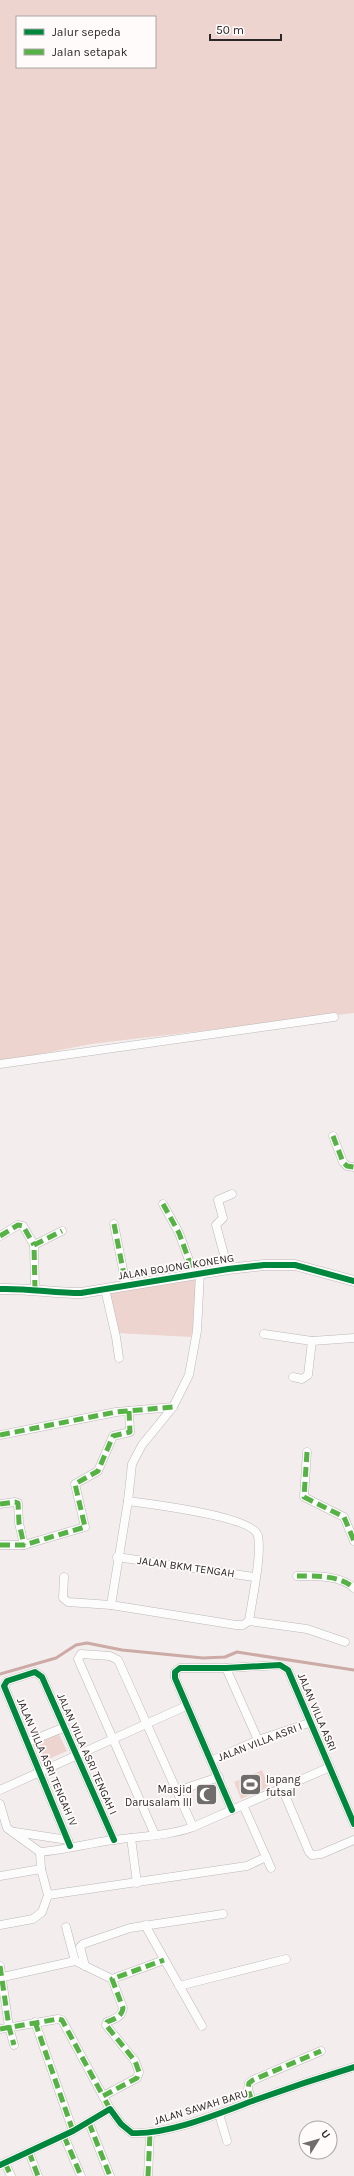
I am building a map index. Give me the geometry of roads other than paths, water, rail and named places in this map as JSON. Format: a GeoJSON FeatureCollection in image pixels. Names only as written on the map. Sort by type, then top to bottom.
{"type":"FeatureCollection","features":[{"type":"Feature","properties":{"kind":"street"},"geometry":{"type":"LineString","coordinates":[[0,1064],[334,1017]]}},
{"type":"Feature","properties":{"kind":"street"},"geometry":{"type":"LineString","coordinates":[[333,1136],[343,1162],[347,1166],[354,1167]]}},
{"type":"Feature","properties":{"kind":"street"},"geometry":{"type":"LineString","coordinates":[[228,1269],[216,1224],[223,1218],[218,1200],[232,1194]]}},
{"type":"Feature","properties":{"kind":"street"},"geometry":{"type":"LineString","coordinates":[[110,1605],[117,1557],[128,1501],[132,1464],[142,1445],[172,1407],[189,1375],[195,1350],[200,1299],[197,1274],[179,1233],[163,1204]]}},
{"type":"Feature","properties":{"kind":"street"},"geometry":{"type":"LineString","coordinates":[[114,1224],[126,1285]]}},
{"type":"Feature","properties":{"kind":"street"},"geometry":{"type":"LineString","coordinates":[[0,1236],[18,1225],[23,1226],[34,1245],[35,1290]]}},
{"type":"Feature","properties":{"kind":"street"},"geometry":{"type":"LineString","coordinates":[[34,1245],[62,1230]]}},
{"type":"Feature","properties":{"kind":"street","name":"JALAN BOJONG KONENG"},"geometry":{"type":"LineString","coordinates":[[0,1289],[81,1293],[228,1269],[295,1265],[354,1281]]}},
{"type":"Feature","properties":{"kind":"street"},"geometry":{"type":"LineString","coordinates":[[105,1289],[116,1337],[119,1358]]}},
{"type":"Feature","properties":{"kind":"street"},"geometry":{"type":"LineString","coordinates":[[264,1334],[312,1341],[354,1338]]}},
{"type":"Feature","properties":{"kind":"street"},"geometry":{"type":"LineString","coordinates":[[292,1377],[302,1379],[308,1375],[312,1341]]}},
{"type":"Feature","properties":{"kind":"street"},"geometry":{"type":"LineString","coordinates":[[0,1435],[129,1411],[172,1407]]}},
{"type":"Feature","properties":{"kind":"street"},"geometry":{"type":"LineString","coordinates":[[0,1545],[24,1545],[85,1527],[75,1484],[98,1471],[113,1436],[130,1432],[129,1411]]}},
{"type":"Feature","properties":{"kind":"street"},"geometry":{"type":"LineString","coordinates":[[307,1452],[304,1497],[344,1516],[354,1541]]}},
{"type":"Feature","properties":{"kind":"street"},"geometry":{"type":"LineString","coordinates":[[128,1501],[230,1518],[254,1529],[258,1536],[258,1558],[254,1577],[249,1621]]}},
{"type":"Feature","properties":{"kind":"street"},"geometry":{"type":"LineString","coordinates":[[0,1504],[15,1502],[18,1504],[18,1523],[24,1545]]}},
{"type":"Feature","properties":{"kind":"street","name":"JALAN BKM TENGAH"},"geometry":{"type":"LineString","coordinates":[[117,1557],[254,1577]]}},
{"type":"Feature","properties":{"kind":"street"},"geometry":{"type":"LineString","coordinates":[[297,1576],[336,1579],[348,1582],[354,1588]]}},
{"type":"Feature","properties":{"kind":"street"},"geometry":{"type":"LineString","coordinates":[[64,1577],[64,1601],[84,1604],[110,1605],[236,1625],[249,1621],[307,1629],[345,1642]]}},
{"type":"Feature","properties":{"kind":"street"},"geometry":{"type":"LineString","coordinates":[[155,1835],[78,1659],[81,1654],[110,1656],[118,1660],[194,1827]]}},
{"type":"Feature","properties":{"kind":"street","name":"JALAN VILLA ASRI"},"geometry":{"type":"LineString","coordinates":[[186,1706],[175,1678],[175,1672],[180,1668],[226,1668],[280,1665],[284,1667],[292,1677],[310,1723],[354,1824]]}},
{"type":"Feature","properties":{"kind":"street"},"geometry":{"type":"LineString","coordinates":[[226,1668],[258,1740]]}},
{"type":"Feature","properties":{"kind":"street","name":"JALAN VILLA ASRI TENGAH I"},"geometry":{"type":"LineString","coordinates":[[4,1686],[7,1681],[35,1672],[42,1677],[78,1755],[114,1840]]}},
{"type":"Feature","properties":{"kind":"street","name":"JALAN VILLA ASRI TENGAH IV"},"geometry":{"type":"LineString","coordinates":[[4,1686],[41,1771],[69,1843]]}},
{"type":"Feature","properties":{"kind":"street"},"geometry":{"type":"LineString","coordinates":[[0,1790],[186,1706],[232,1810]]}},
{"type":"Feature","properties":{"kind":"street","name":"JALAN VILLA ASRI I"},"geometry":{"type":"LineString","coordinates":[[211,1761],[258,1740],[310,1723]]}},
{"type":"Feature","properties":{"kind":"street"},"geometry":{"type":"LineString","coordinates":[[28,1742],[65,1727]]}},
{"type":"Feature","properties":{"kind":"street"},"geometry":{"type":"LineString","coordinates":[[40,1852],[69,1843],[173,1834],[194,1827],[330,1767]]}},
{"type":"Feature","properties":{"kind":"street"},"geometry":{"type":"LineString","coordinates":[[177,1791],[218,1777]]}},
{"type":"Feature","properties":{"kind":"street"},"geometry":{"type":"LineString","coordinates":[[282,1788],[309,1852],[312,1855],[321,1854],[354,1840]]}},
{"type":"Feature","properties":{"kind":"street"},"geometry":{"type":"LineString","coordinates":[[0,1804],[4,1827],[16,1832],[69,1843]]}},
{"type":"Feature","properties":{"kind":"street"},"geometry":{"type":"LineString","coordinates":[[243,1805],[271,1868]]}},
{"type":"Feature","properties":{"kind":"street"},"geometry":{"type":"LineString","coordinates":[[0,1925],[33,1919],[42,1912],[48,1895],[41,1869],[40,1852],[16,1832]]}},
{"type":"Feature","properties":{"kind":"street"},"geometry":{"type":"LineString","coordinates":[[131,1838],[137,1882]]}},
{"type":"Feature","properties":{"kind":"street"},"geometry":{"type":"LineString","coordinates":[[48,1895],[247,1866],[266,1857]]}},
{"type":"Feature","properties":{"kind":"street"},"geometry":{"type":"LineString","coordinates":[[0,1876],[41,1869]]}},
{"type":"Feature","properties":{"kind":"street"},"geometry":{"type":"LineString","coordinates":[[85,1966],[80,1947],[82,1944],[130,1928],[223,1914]]}},
{"type":"Feature","properties":{"kind":"street"},"geometry":{"type":"LineString","coordinates":[[145,1925],[202,2026]]}},
{"type":"Feature","properties":{"kind":"street"},"geometry":{"type":"LineString","coordinates":[[66,1927],[75,1961]]}},
{"type":"Feature","properties":{"kind":"street"},"geometry":{"type":"LineString","coordinates":[[179,1986],[286,1959]]}},
{"type":"Feature","properties":{"kind":"street"},"geometry":{"type":"LineString","coordinates":[[112,1979],[164,1960]]}},
{"type":"Feature","properties":{"kind":"street"},"geometry":{"type":"LineString","coordinates":[[2,1977],[75,1961],[112,1979],[123,2008],[123,2012],[120,2016],[107,2022],[106,2026],[135,2061],[139,2072],[137,2078],[103,2096]]}},
{"type":"Feature","properties":{"kind":"street"},"geometry":{"type":"LineString","coordinates":[[0,1966],[9,2027],[14,2045]]}},
{"type":"Feature","properties":{"kind":"street","name":"JALAN SAWAH BARU"},"geometry":{"type":"LineString","coordinates":[[35,2022],[62,2020],[110,2109],[121,2124],[132,2133],[150,2133],[219,2114],[252,2101],[354,2067]]}},
{"type":"Feature","properties":{"kind":"street"},"geometry":{"type":"LineString","coordinates":[[0,2029],[35,2022],[73,2131]]}},
{"type":"Feature","properties":{"kind":"street"},"geometry":{"type":"LineString","coordinates":[[252,2101],[248,2089],[249,2083],[253,2080],[321,2051]]}},
{"type":"Feature","properties":{"kind":"street"},"geometry":{"type":"LineString","coordinates":[[11,2176],[2,2164],[64,2136],[89,2123],[110,2109]]}},
{"type":"Feature","properties":{"kind":"street"},"geometry":{"type":"LineString","coordinates":[[219,2114],[227,2141]]}},
{"type":"Feature","properties":{"kind":"street"},"geometry":{"type":"LineString","coordinates":[[89,2123],[110,2176]]}},
{"type":"Feature","properties":{"kind":"street"},"geometry":{"type":"LineString","coordinates":[[148,2176],[150,2133]]}},
{"type":"Feature","properties":{"kind":"street"},"geometry":{"type":"LineString","coordinates":[[64,2136],[80,2176]]}},
{"type":"Feature","properties":{"kind":"street"},"geometry":{"type":"LineString","coordinates":[[29,2152],[38,2176]]}},
{"type":"Feature","properties":{"kind":"waterway"},"geometry":{"type":"LineString","coordinates":[[0,1674],[56,1658],[76,1645],[87,1643],[122,1650],[203,1658],[225,1657],[237,1652],[354,1670]]}},
{"type":"Feature","properties":{"kind":"place","name":"lapang futsal"},"geometry":{"type":"Point","coordinates":[251,1785]}},
{"type":"Feature","properties":{"kind":"place","name":"Masjid Darusalam III"},"geometry":{"type":"Point","coordinates":[207,1795]}}]}
